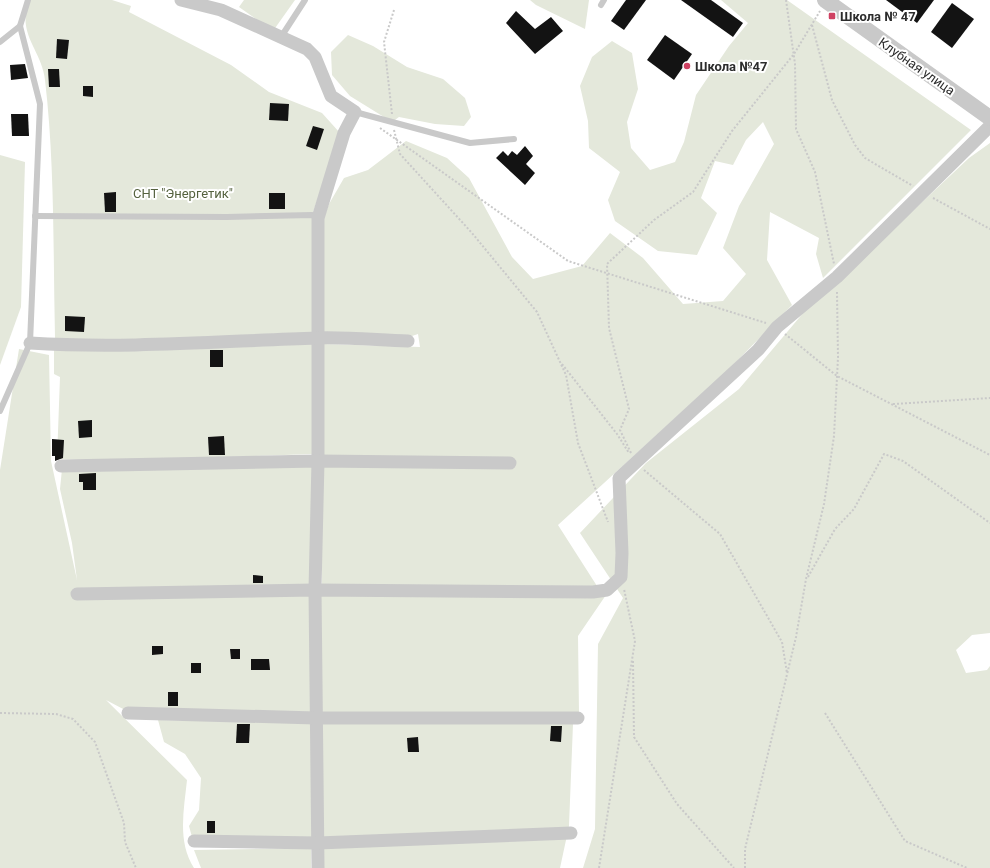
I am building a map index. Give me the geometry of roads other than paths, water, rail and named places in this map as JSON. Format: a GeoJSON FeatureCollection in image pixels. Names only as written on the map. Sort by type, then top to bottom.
{"type":"FeatureCollection","features":[{"type":"Feature","properties":{"kind":"street"},"geometry":{"type":"LineString","coordinates":[[181,0],[221,10],[307,49],[315,57],[331,96],[355,112],[344,133],[318,218],[318,461],[315,590],[318,868]]}},
{"type":"Feature","properties":{"kind":"street","name":"Клубная улица"},"geometry":{"type":"LineString","coordinates":[[824,4],[990,118]]}},
{"type":"Feature","properties":{"kind":"street"},"geometry":{"type":"LineString","coordinates":[[77,594],[315,590],[593,592],[607,590],[621,577],[622,553],[619,478],[758,350],[777,327],[837,277],[990,126]]}},
{"type":"Feature","properties":{"kind":"street"},"geometry":{"type":"LineString","coordinates":[[30,343],[83,346],[167,345],[318,338],[408,341]]}},
{"type":"Feature","properties":{"kind":"street"},"geometry":{"type":"LineString","coordinates":[[61,466],[318,461],[510,463]]}},
{"type":"Feature","properties":{"kind":"street"},"geometry":{"type":"LineString","coordinates":[[128,713],[316,718],[578,718]]}},
{"type":"Feature","properties":{"kind":"street"},"geometry":{"type":"LineString","coordinates":[[194,841],[318,843],[571,833]]}},
{"type":"Feature","properties":{"kind":"lane"},"geometry":{"type":"LineString","coordinates":[[0,411],[30,343],[40,104],[20,26],[28,0]]}},
{"type":"Feature","properties":{"kind":"lane"},"geometry":{"type":"LineString","coordinates":[[281,37],[306,0]]}},
{"type":"Feature","properties":{"kind":"lane"},"geometry":{"type":"LineString","coordinates":[[0,42],[20,26]]}},
{"type":"Feature","properties":{"kind":"lane"},"geometry":{"type":"LineString","coordinates":[[355,112],[470,143],[514,139]]}},
{"type":"Feature","properties":{"kind":"lane"},"geometry":{"type":"LineString","coordinates":[[35,216],[227,217],[312,215],[318,218]]}},
{"type":"Feature","properties":{"kind":"place","name":"Школа № 47"},"geometry":{"type":"Point","coordinates":[832,16]}},
{"type":"Feature","properties":{"kind":"place","name":"Школа №47"},"geometry":{"type":"Point","coordinates":[687,66]}},
{"type":"Feature","properties":{"kind":"park label","name":"СНТ \"Энергетик\""},"geometry":{"type":"Point","coordinates":[183,193]}}]}
